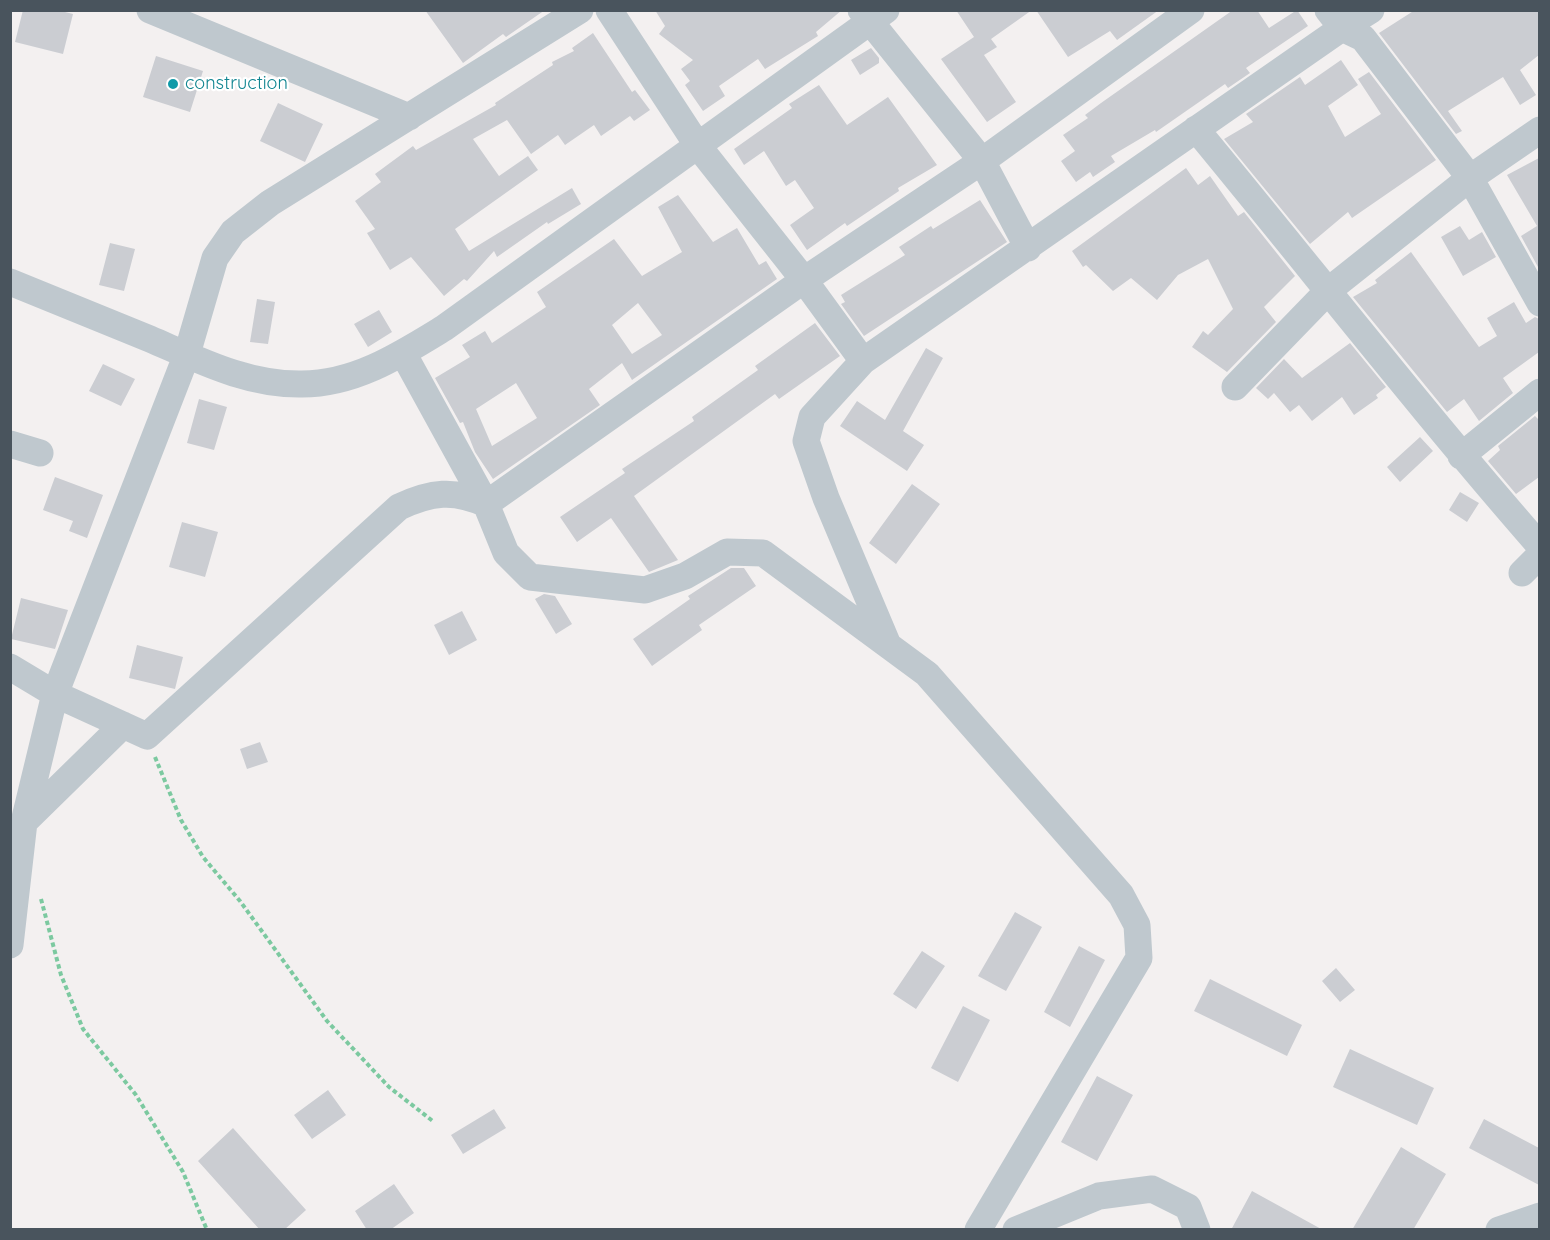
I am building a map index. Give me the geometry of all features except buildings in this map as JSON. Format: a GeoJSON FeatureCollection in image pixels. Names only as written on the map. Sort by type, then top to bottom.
{"type":"FeatureCollection","features":[{"type":"Feature","properties":{"kind":"street"},"geometry":{"type":"LineString","coordinates":[[150,10],[409,117]]}},
{"type":"Feature","properties":{"kind":"street"},"geometry":{"type":"LineString","coordinates":[[10,945],[17,829],[55,694],[186,354],[215,258],[233,232],[270,203],[580,10]]}},
{"type":"Feature","properties":{"kind":"street"},"geometry":{"type":"LineString","coordinates":[[609,10],[698,146],[804,280],[863,361]]}},
{"type":"Feature","properties":{"kind":"street"},"geometry":{"type":"LineString","coordinates":[[486,504],[804,280],[982,162],[1191,10]]}},
{"type":"Feature","properties":{"kind":"street"},"geometry":{"type":"LineString","coordinates":[[888,645],[826,498],[806,441],[812,417],[863,361],[1196,129],[1335,19],[1371,10]]}},
{"type":"Feature","properties":{"kind":"street"},"geometry":{"type":"LineString","coordinates":[[10,282],[186,354],[263,382],[304,384],[349,376],[385,363],[444,328],[698,146],[872,15],[982,162],[1028,248]]}},
{"type":"Feature","properties":{"kind":"street"},"geometry":{"type":"LineString","coordinates":[[1335,19],[1363,38],[1470,178],[1539,303]]}},
{"type":"Feature","properties":{"kind":"street"},"geometry":{"type":"LineString","coordinates":[[1196,129],[1329,290],[1400,382],[1539,546]]}},
{"type":"Feature","properties":{"kind":"street"},"geometry":{"type":"LineString","coordinates":[[1235,387],[1329,290],[1470,178],[1539,130]]}},
{"type":"Feature","properties":{"kind":"street"},"geometry":{"type":"LineString","coordinates":[[403,353],[486,504],[506,553],[530,577],[645,590],[685,576],[727,552],[763,553],[927,674],[948,695],[1121,895],[1137,925],[1139,958],[978,1230]]}},
{"type":"Feature","properties":{"kind":"street"},"geometry":{"type":"LineString","coordinates":[[1461,456],[1539,392]]}},
{"type":"Feature","properties":{"kind":"street"},"geometry":{"type":"LineString","coordinates":[[10,444],[40,453]]}},
{"type":"Feature","properties":{"kind":"street"},"geometry":{"type":"LineString","coordinates":[[10,667],[55,694],[147,736],[399,507],[425,495],[465,495],[486,504]]}},
{"type":"Feature","properties":{"kind":"street"},"geometry":{"type":"LineString","coordinates":[[17,829],[123,725]]}},
{"type":"Feature","properties":{"kind":"street"},"geometry":{"type":"LineString","coordinates":[[1016,1230],[1099,1196],[1152,1189],[1188,1207],[1197,1230]]}},
{"type":"Feature","properties":{"kind":"street"},"geometry":{"type":"LineString","coordinates":[[1499,1230],[1539,1216]]}},
{"type":"Feature","properties":{"kind":"path"},"geometry":{"type":"LineString","coordinates":[[147,736],[180,820],[203,857],[240,901],[327,1021],[389,1087],[434,1122]]}},
{"type":"Feature","properties":{"kind":"path"},"geometry":{"type":"LineString","coordinates":[[39,889],[61,975],[83,1029],[136,1095],[183,1172],[207,1230]]}},
{"type":"Feature","properties":{"kind":"place","name":"construction"},"geometry":{"type":"Point","coordinates":[173,84]}}]}
